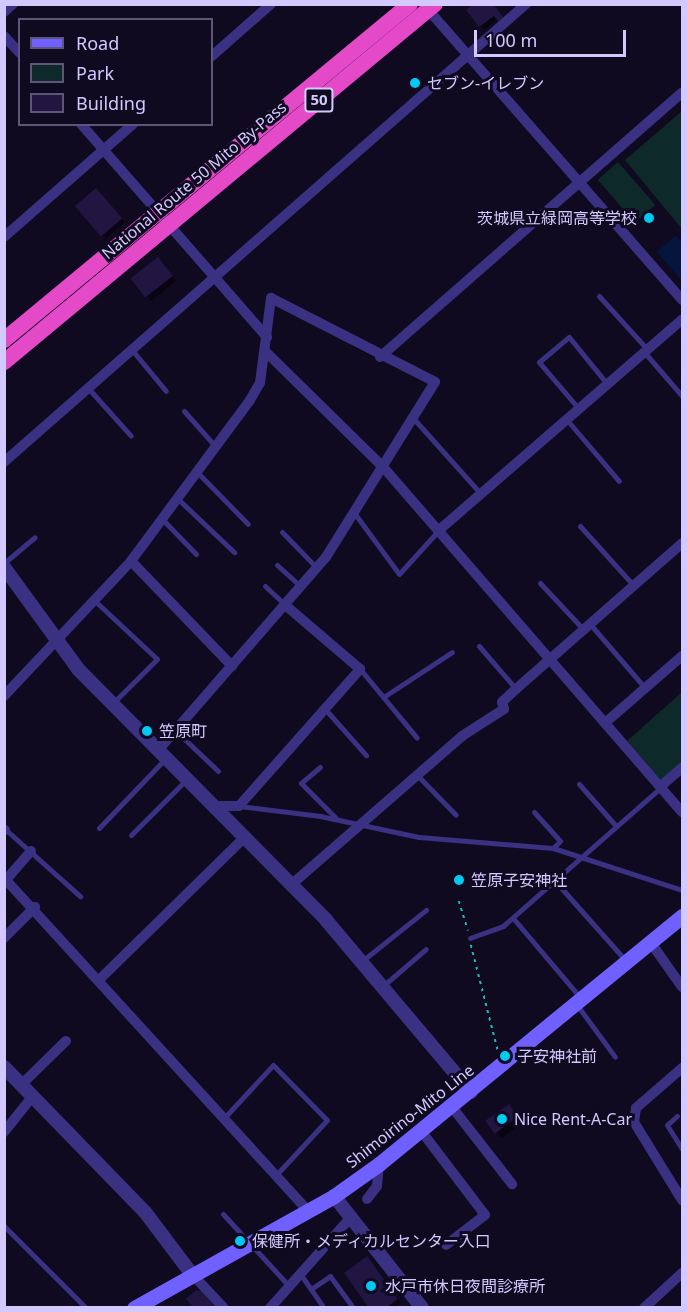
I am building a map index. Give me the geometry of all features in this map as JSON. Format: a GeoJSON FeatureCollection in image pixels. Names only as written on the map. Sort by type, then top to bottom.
{"type":"FeatureCollection","features":[{"type":"Feature","properties":{"kind":"highway","name":"National Route 50 Mito By-Pass"},"geometry":{"type":"LineString","coordinates":[[4,362],[163,218],[410,4]]}},
{"type":"Feature","properties":{"kind":"highway","name":"National Route 50 Mito By-Pass"},"geometry":{"type":"LineString","coordinates":[[4,340],[163,218],[429,6]]}},
{"type":"Feature","properties":{"kind":"main road","name":"Shimoirino-Mito Line"},"geometry":{"type":"LineString","coordinates":[[134,1308],[191,1273],[251,1243],[334,1196],[379,1164],[503,1066],[682,916]]}},
{"type":"Feature","properties":{"kind":"street"},"geometry":{"type":"LineString","coordinates":[[4,12],[13,4]]}},
{"type":"Feature","properties":{"kind":"street"},"geometry":{"type":"LineString","coordinates":[[213,55],[271,4]]}},
{"type":"Feature","properties":{"kind":"street"},"geometry":{"type":"LineString","coordinates":[[4,462],[526,4]]}},
{"type":"Feature","properties":{"kind":"street"},"geometry":{"type":"LineString","coordinates":[[429,6],[467,55],[682,300]]}},
{"type":"Feature","properties":{"kind":"street"},"geometry":{"type":"LineString","coordinates":[[4,36],[18,51]]}},
{"type":"Feature","properties":{"kind":"street"},"geometry":{"type":"LineString","coordinates":[[380,357],[682,93]]}},
{"type":"Feature","properties":{"kind":"street"},"geometry":{"type":"LineString","coordinates":[[83,126],[267,337]]}},
{"type":"Feature","properties":{"kind":"street"},"geometry":{"type":"LineString","coordinates":[[4,237],[131,126]]}},
{"type":"Feature","properties":{"kind":"street"},"geometry":{"type":"LineString","coordinates":[[4,696],[56,642],[164,521],[260,383],[266,352],[271,298],[380,357],[435,382],[355,514],[316,567],[175,730],[162,754]]}},
{"type":"Feature","properties":{"kind":"street"},"geometry":{"type":"LineString","coordinates":[[438,531],[682,320]]}},
{"type":"Feature","properties":{"kind":"street"},"geometry":{"type":"LineString","coordinates":[[266,352],[384,468],[682,812]]}},
{"type":"Feature","properties":{"kind":"street"},"geometry":{"type":"LineString","coordinates":[[292,884],[418,776],[504,709],[502,702],[682,543]]}},
{"type":"Feature","properties":{"kind":"street"},"geometry":{"type":"LineString","coordinates":[[130,561],[232,666]]}},
{"type":"Feature","properties":{"kind":"street"},"geometry":{"type":"LineString","coordinates":[[4,565],[9,584],[56,642],[112,705],[292,884],[471,1092]]}},
{"type":"Feature","properties":{"kind":"street"},"geometry":{"type":"LineString","coordinates":[[215,806],[239,806],[360,669],[284,604]]}},
{"type":"Feature","properties":{"kind":"street"},"geometry":{"type":"LineString","coordinates":[[605,723],[682,656]]}},
{"type":"Feature","properties":{"kind":"street"},"geometry":{"type":"LineString","coordinates":[[661,786],[682,768]]}},
{"type":"Feature","properties":{"kind":"street"},"geometry":{"type":"LineString","coordinates":[[101,978],[245,837]]}},
{"type":"Feature","properties":{"kind":"street"},"geometry":{"type":"LineString","coordinates":[[31,851],[6,880],[101,978],[308,1211]]}},
{"type":"Feature","properties":{"kind":"street"},"geometry":{"type":"LineString","coordinates":[[4,938],[35,908]]}},
{"type":"Feature","properties":{"kind":"street"},"geometry":{"type":"LineString","coordinates":[[651,943],[682,987]]}},
{"type":"Feature","properties":{"kind":"street"},"geometry":{"type":"LineString","coordinates":[[21,1085],[66,1041]]}},
{"type":"Feature","properties":{"kind":"street"},"geometry":{"type":"LineString","coordinates":[[4,1067],[145,1212],[191,1273],[224,1308]]}},
{"type":"Feature","properties":{"kind":"street"},"geometry":{"type":"LineString","coordinates":[[682,1068],[636,1108],[634,1122],[682,1200]]}},
{"type":"Feature","properties":{"kind":"street"},"geometry":{"type":"LineString","coordinates":[[4,1132],[32,1096]]}},
{"type":"Feature","properties":{"kind":"street"},"geometry":{"type":"LineString","coordinates":[[452,1107],[512,1184]]}},
{"type":"Feature","properties":{"kind":"street"},"geometry":{"type":"LineString","coordinates":[[422,1132],[485,1215],[446,1245]]}},
{"type":"Feature","properties":{"kind":"street"},"geometry":{"type":"LineString","coordinates":[[366,1199],[377,1186],[379,1164]]}},
{"type":"Feature","properties":{"kind":"street"},"geometry":{"type":"LineString","coordinates":[[334,1196],[422,1308]]}},
{"type":"Feature","properties":{"kind":"street"},"geometry":{"type":"LineString","coordinates":[[270,1308],[351,1216]]}},
{"type":"Feature","properties":{"kind":"street"},"geometry":{"type":"LineString","coordinates":[[644,1308],[682,1273]]}},
{"type":"Feature","properties":{"kind":"lane"},"geometry":{"type":"LineString","coordinates":[[599,296],[682,396]]}},
{"type":"Feature","properties":{"kind":"lane"},"geometry":{"type":"LineString","coordinates":[[579,409],[539,362],[569,337],[608,385]]}},
{"type":"Feature","properties":{"kind":"lane"},"geometry":{"type":"LineString","coordinates":[[132,350],[166,391]]}},
{"type":"Feature","properties":{"kind":"lane"},"geometry":{"type":"LineString","coordinates":[[88,388],[131,436]]}},
{"type":"Feature","properties":{"kind":"lane"},"geometry":{"type":"LineString","coordinates":[[184,411],[216,447]]}},
{"type":"Feature","properties":{"kind":"lane"},"geometry":{"type":"LineString","coordinates":[[414,419],[481,494]]}},
{"type":"Feature","properties":{"kind":"lane"},"geometry":{"type":"LineString","coordinates":[[567,420],[619,481]]}},
{"type":"Feature","properties":{"kind":"lane"},"geometry":{"type":"LineString","coordinates":[[198,473],[248,524]]}},
{"type":"Feature","properties":{"kind":"lane"},"geometry":{"type":"LineString","coordinates":[[179,500],[234,552]]}},
{"type":"Feature","properties":{"kind":"lane"},"geometry":{"type":"LineString","coordinates":[[355,514],[399,574],[438,531]]}},
{"type":"Feature","properties":{"kind":"lane"},"geometry":{"type":"LineString","coordinates":[[164,521],[196,555]]}},
{"type":"Feature","properties":{"kind":"lane"},"geometry":{"type":"LineString","coordinates":[[580,526],[634,586]]}},
{"type":"Feature","properties":{"kind":"lane"},"geometry":{"type":"LineString","coordinates":[[282,532],[316,567]]}},
{"type":"Feature","properties":{"kind":"lane"},"geometry":{"type":"LineString","coordinates":[[4,565],[35,537]]}},
{"type":"Feature","properties":{"kind":"lane"},"geometry":{"type":"LineString","coordinates":[[277,565],[300,586]]}},
{"type":"Feature","properties":{"kind":"lane"},"geometry":{"type":"LineString","coordinates":[[540,583],[587,627],[645,688]]}},
{"type":"Feature","properties":{"kind":"lane"},"geometry":{"type":"LineString","coordinates":[[266,586],[284,604]]}},
{"type":"Feature","properties":{"kind":"lane"},"geometry":{"type":"LineString","coordinates":[[94,600],[157,659],[112,705]]}},
{"type":"Feature","properties":{"kind":"lane"},"geometry":{"type":"LineString","coordinates":[[479,646],[516,690]]}},
{"type":"Feature","properties":{"kind":"lane"},"geometry":{"type":"LineString","coordinates":[[385,696],[452,651]]}},
{"type":"Feature","properties":{"kind":"lane"},"geometry":{"type":"LineString","coordinates":[[360,669],[385,696],[417,738]]}},
{"type":"Feature","properties":{"kind":"lane"},"geometry":{"type":"LineString","coordinates":[[325,709],[366,755]]}},
{"type":"Feature","properties":{"kind":"lane"},"geometry":{"type":"LineString","coordinates":[[175,730],[218,771]]}},
{"type":"Feature","properties":{"kind":"lane"},"geometry":{"type":"LineString","coordinates":[[99,828],[162,754]]}},
{"type":"Feature","properties":{"kind":"lane"},"geometry":{"type":"LineString","coordinates":[[320,767],[301,783],[337,819]]}},
{"type":"Feature","properties":{"kind":"lane"},"geometry":{"type":"LineString","coordinates":[[418,776],[456,815]]}},
{"type":"Feature","properties":{"kind":"lane"},"geometry":{"type":"LineString","coordinates":[[131,835],[187,779]]}},
{"type":"Feature","properties":{"kind":"lane"},"geometry":{"type":"LineString","coordinates":[[579,784],[616,826]]}},
{"type":"Feature","properties":{"kind":"lane"},"geometry":{"type":"LineString","coordinates":[[470,938],[513,918],[661,786]]}},
{"type":"Feature","properties":{"kind":"lane"},"geometry":{"type":"LineString","coordinates":[[239,806],[337,819],[418,837],[553,848],[682,890]]}},
{"type":"Feature","properties":{"kind":"lane"},"geometry":{"type":"LineString","coordinates":[[534,812],[560,841],[553,848]]}},
{"type":"Feature","properties":{"kind":"lane"},"geometry":{"type":"LineString","coordinates":[[5,830],[80,896]]}},
{"type":"Feature","properties":{"kind":"lane"},"geometry":{"type":"LineString","coordinates":[[555,881],[627,962]]}},
{"type":"Feature","properties":{"kind":"lane"},"geometry":{"type":"LineString","coordinates":[[361,962],[426,910]]}},
{"type":"Feature","properties":{"kind":"lane"},"geometry":{"type":"LineString","coordinates":[[513,918],[579,1002],[615,1057]]}},
{"type":"Feature","properties":{"kind":"lane"},"geometry":{"type":"LineString","coordinates":[[382,987],[426,949]]}},
{"type":"Feature","properties":{"kind":"lane"},"geometry":{"type":"LineString","coordinates":[[224,1118],[273,1065],[327,1120],[276,1174]]}},
{"type":"Feature","properties":{"kind":"lane"},"geometry":{"type":"LineString","coordinates":[[677,1116],[667,1125],[682,1149]]}},
{"type":"Feature","properties":{"kind":"lane"},"geometry":{"type":"LineString","coordinates":[[223,1214],[289,1286]]}},
{"type":"Feature","properties":{"kind":"lane"},"geometry":{"type":"LineString","coordinates":[[4,1226],[86,1308]]}},
{"type":"Feature","properties":{"kind":"lane"},"geometry":{"type":"LineString","coordinates":[[301,1274],[324,1308]]}},
{"type":"Feature","properties":{"kind":"lane"},"geometry":{"type":"LineString","coordinates":[[311,1289],[330,1276],[353,1308]]}},
{"type":"Feature","properties":{"kind":"path"},"geometry":{"type":"LineString","coordinates":[[459,901],[503,1066]]}},
{"type":"Feature","properties":{"kind":"green space"},"geometry":{"type":"Polygon","coordinates":[[[682,111],[682,229],[625,160],[682,111]]]}},
{"type":"Feature","properties":{"kind":"green space"},"geometry":{"type":"Polygon","coordinates":[[[618,162],[655,205],[635,223],[598,180],[618,162]]]}},
{"type":"Feature","properties":{"kind":"green space"},"geometry":{"type":"Polygon","coordinates":[[[682,692],[682,763],[662,781],[627,741],[682,692]]]}},
{"type":"Feature","properties":{"kind":"water"},"geometry":{"type":"Polygon","coordinates":[[[676,235],[682,243],[681,280],[657,252],[676,235]]]}},
{"type":"Feature","properties":{"kind":"building"},"geometry":{"type":"Polygon","coordinates":[[[472,4],[493,4],[504,18],[499,22],[494,16],[479,27],[466,10],[472,4]]]}},
{"type":"Feature","properties":{"kind":"building"},"geometry":{"type":"Polygon","coordinates":[[[96,188],[122,218],[101,237],[75,206],[96,188]]]}},
{"type":"Feature","properties":{"kind":"building"},"geometry":{"type":"Polygon","coordinates":[[[158,257],[173,276],[145,297],[130,279],[158,257]]]}},
{"type":"Feature","properties":{"kind":"building","name":"Nice Rent-A-Car"},"geometry":{"type":"Polygon","coordinates":[[[509,1104],[518,1117],[494,1134],[485,1121],[509,1104]]]}},
{"type":"Feature","properties":{"kind":"building","name":"水戸市休日夜間診療所"},"geometry":{"type":"Polygon","coordinates":[[[367,1256],[398,1299],[386,1308],[369,1308],[344,1273],[367,1256]]]}},
{"type":"Feature","properties":{"kind":"building"},"geometry":{"type":"Polygon","coordinates":[[[196,1290],[202,1291],[216,1306],[194,1308],[186,1299],[196,1290]]]}},
{"type":"Feature","properties":{"kind":"place","name":"セブン-イレブン"},"geometry":{"type":"Point","coordinates":[415,83]}},
{"type":"Feature","properties":{"kind":"place","name":"茨城県立緑岡高等学校"},"geometry":{"type":"Point","coordinates":[649,218]}},
{"type":"Feature","properties":{"kind":"place","name":"笠原町"},"geometry":{"type":"Point","coordinates":[147,731]}},
{"type":"Feature","properties":{"kind":"place","name":"笠原子安神社"},"geometry":{"type":"Point","coordinates":[459,880]}},
{"type":"Feature","properties":{"kind":"place","name":"子安神社前"},"geometry":{"type":"Point","coordinates":[505,1056]}},
{"type":"Feature","properties":{"kind":"place","name":"Nice Rent-A-Car"},"geometry":{"type":"Point","coordinates":[502,1119]}},
{"type":"Feature","properties":{"kind":"place","name":"保健所・メディカルセンター入口"},"geometry":{"type":"Point","coordinates":[240,1241]}},
{"type":"Feature","properties":{"kind":"place","name":"水戸市休日夜間診療所"},"geometry":{"type":"Point","coordinates":[371,1286]}}]}
